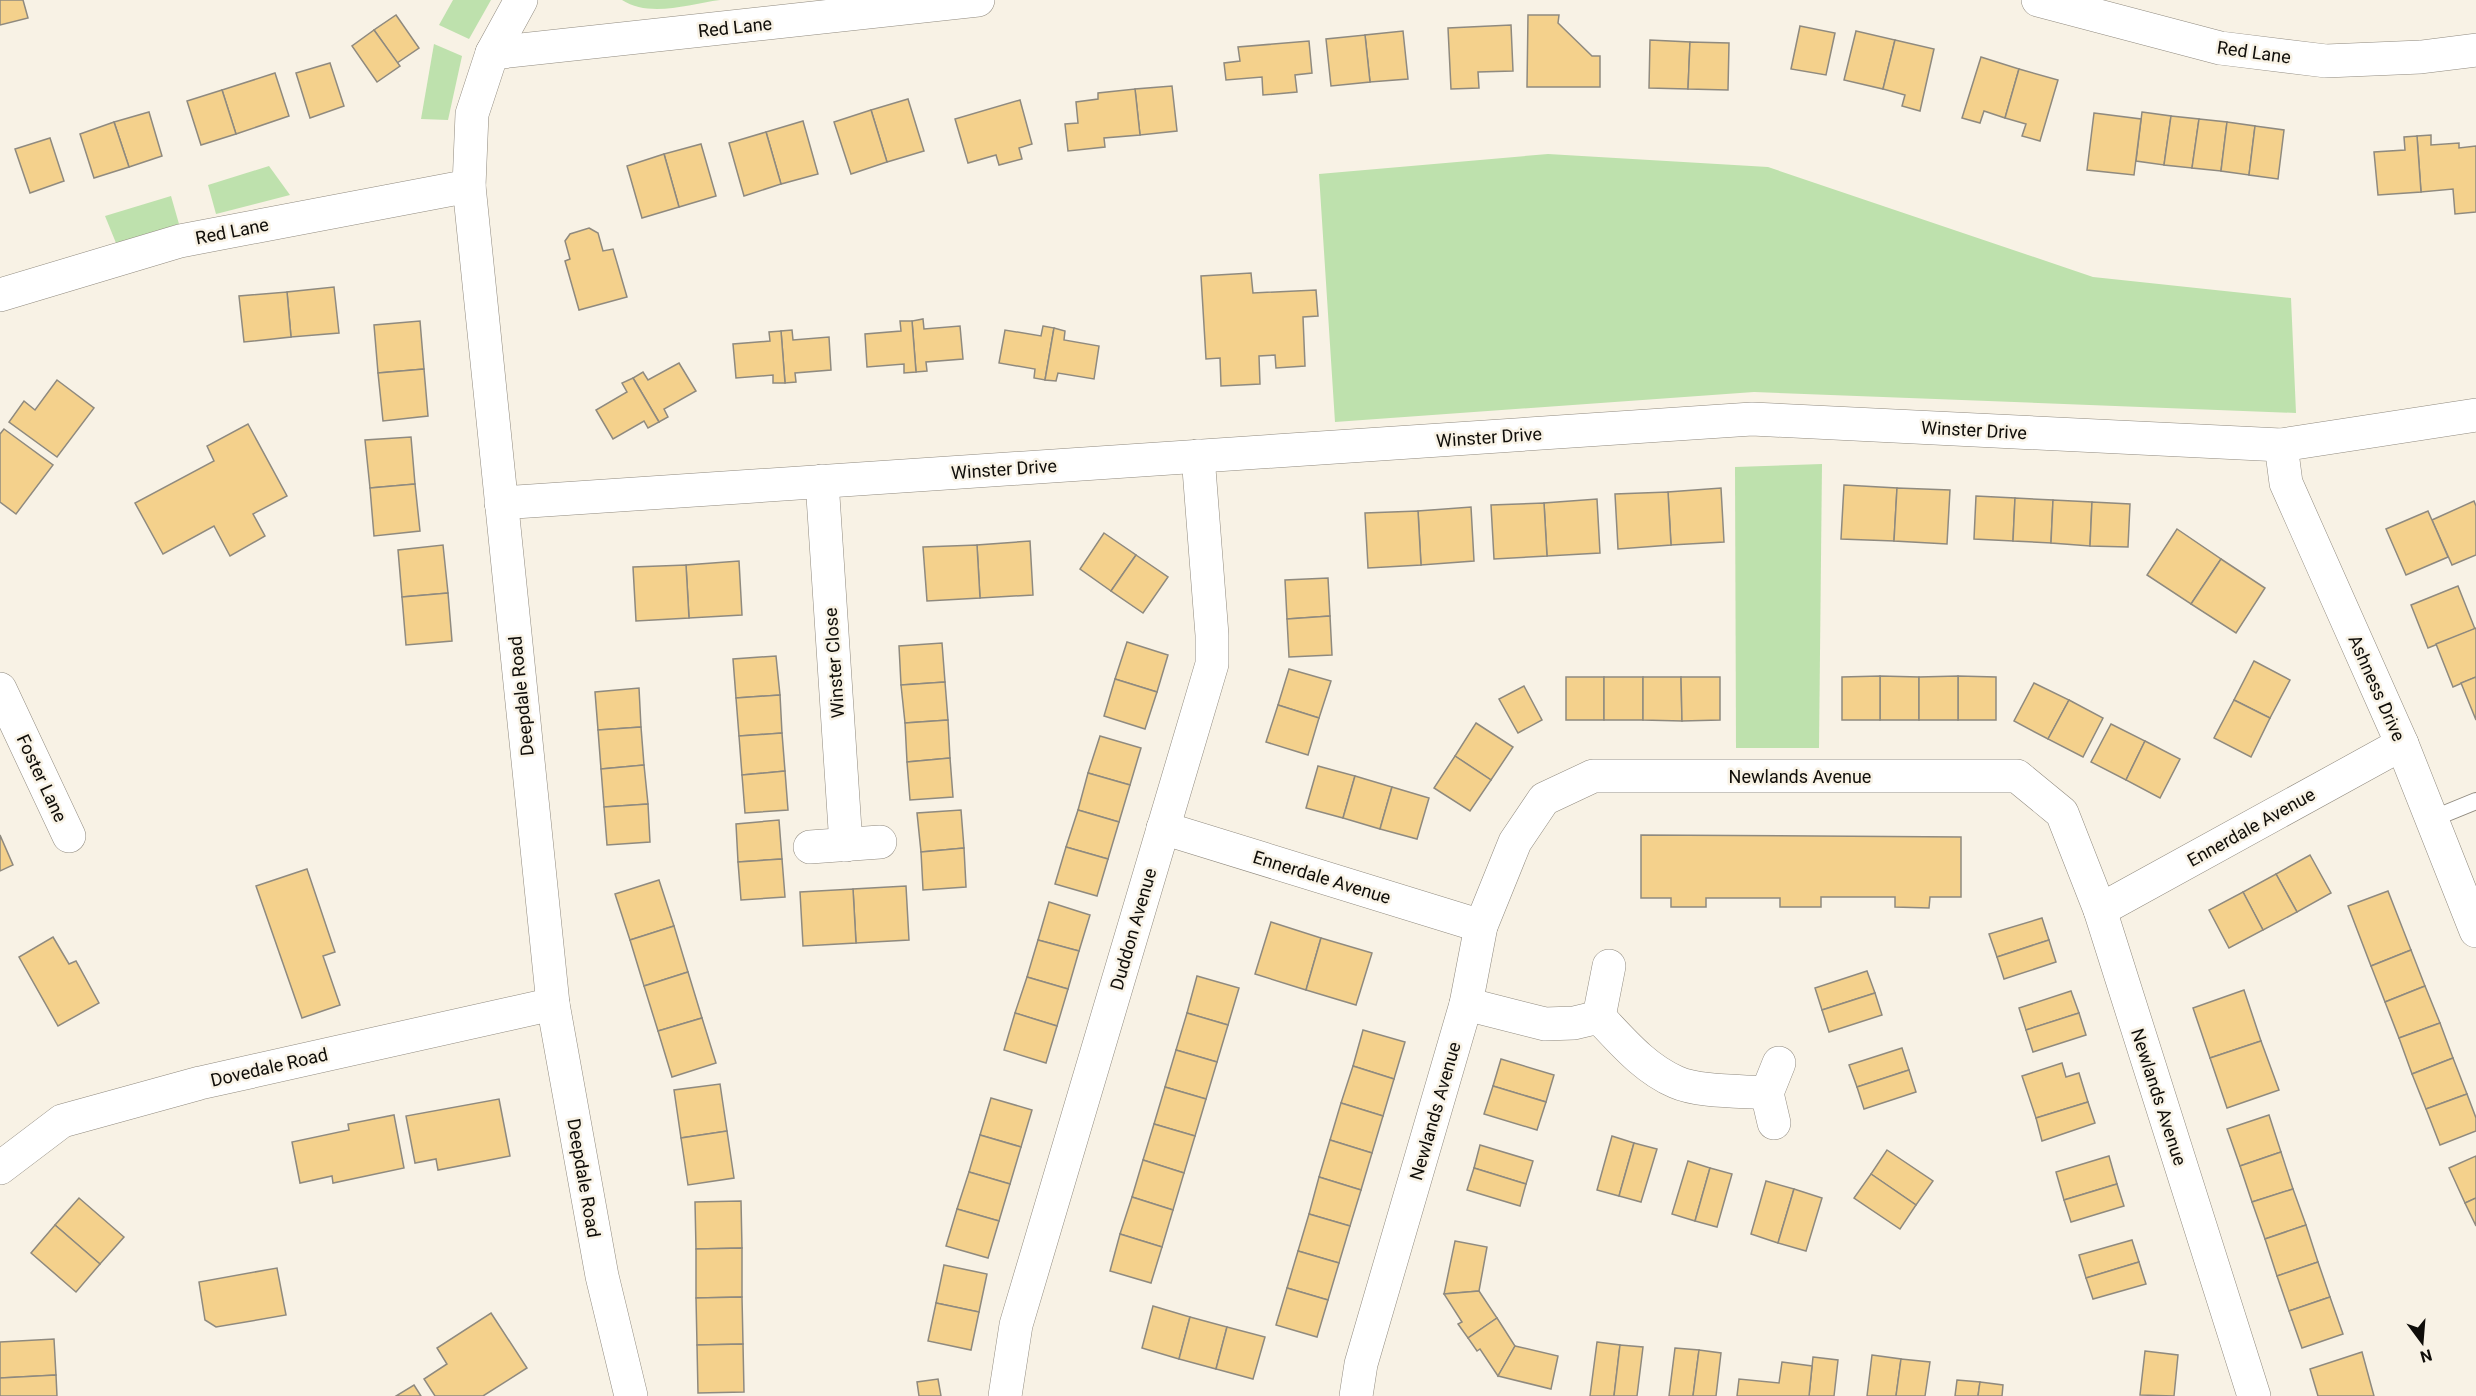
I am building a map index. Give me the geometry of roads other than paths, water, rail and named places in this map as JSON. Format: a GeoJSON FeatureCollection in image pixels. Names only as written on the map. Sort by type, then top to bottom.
{"type":"FeatureCollection","features":[{"type":"Feature","properties":{"kind":"street","name":"Deepdale Road"},"geometry":{"type":"LineString","coordinates":[[521,0],[492,53],[471,114],[469,186],[554,1004],[602,1276],[631,1396]]}},
{"type":"Feature","properties":{"kind":"street","name":"Red Lane"},"geometry":{"type":"LineString","coordinates":[[492,53],[978,0]]}},
{"type":"Feature","properties":{"kind":"street","name":"Red Lane"},"geometry":{"type":"LineString","coordinates":[[2038,0],[2220,48],[2326,61],[2421,57],[2476,50]]}},
{"type":"Feature","properties":{"kind":"street","name":"Red Lane"},"geometry":{"type":"LineString","coordinates":[[0,295],[180,241],[469,186]]}},
{"type":"Feature","properties":{"kind":"street","name":"Winster Drive"},"geometry":{"type":"LineString","coordinates":[[501,503],[1752,419],[2281,445],[2476,415]]}},
{"type":"Feature","properties":{"kind":"street","name":"Ashness Drive"},"geometry":{"type":"LineString","coordinates":[[2281,445],[2286,483],[2402,744],[2476,931]]}},
{"type":"Feature","properties":{"kind":"street","name":"Duddon Avenue"},"geometry":{"type":"LineString","coordinates":[[1005,1396],[1016,1325],[1212,664],[1212,635],[1198,456]]}},
{"type":"Feature","properties":{"kind":"street","name":"Winster Close"},"geometry":{"type":"LineString","coordinates":[[822,481],[846,845]]}},
{"type":"Feature","properties":{"kind":"street","name":"Foster Lane"},"geometry":{"type":"LineString","coordinates":[[0,688],[69,836]]}},
{"type":"Feature","properties":{"kind":"street","name":"Ennerdale Avenue"},"geometry":{"type":"LineString","coordinates":[[2100,910],[2402,744]]}},
{"type":"Feature","properties":{"kind":"street","name":"Newlands Avenue"},"geometry":{"type":"LineString","coordinates":[[1356,1396],[1361,1364],[1466,1004],[1481,926],[1515,842],[1544,799],[1593,776],[2017,776],[2062,813],[2100,910],[2254,1396]]}},
{"type":"Feature","properties":{"kind":"street","name":"Ennerdale Avenue"},"geometry":{"type":"LineString","coordinates":[[1163,828],[1481,926]]}},
{"type":"Feature","properties":{"kind":"street"},"geometry":{"type":"LineString","coordinates":[[810,847],[880,842]]}},
{"type":"Feature","properties":{"kind":"street"},"geometry":{"type":"LineString","coordinates":[[1599,1017],[1609,966]]}},
{"type":"Feature","properties":{"kind":"street","name":"Dovedale Road"},"geometry":{"type":"LineString","coordinates":[[0,1168],[62,1121],[201,1083],[554,1004]]}},
{"type":"Feature","properties":{"kind":"street"},"geometry":{"type":"LineString","coordinates":[[1466,1004],[1545,1024],[1574,1023],[1599,1017]]}},
{"type":"Feature","properties":{"kind":"street"},"geometry":{"type":"LineString","coordinates":[[1599,1017],[1644,1063],[1677,1083],[1711,1089],[1771,1108],[1779,1063]]}},
{"type":"Feature","properties":{"kind":"lane"},"geometry":{"type":"LineString","coordinates":[[2433,819],[2476,801]]}}]}
